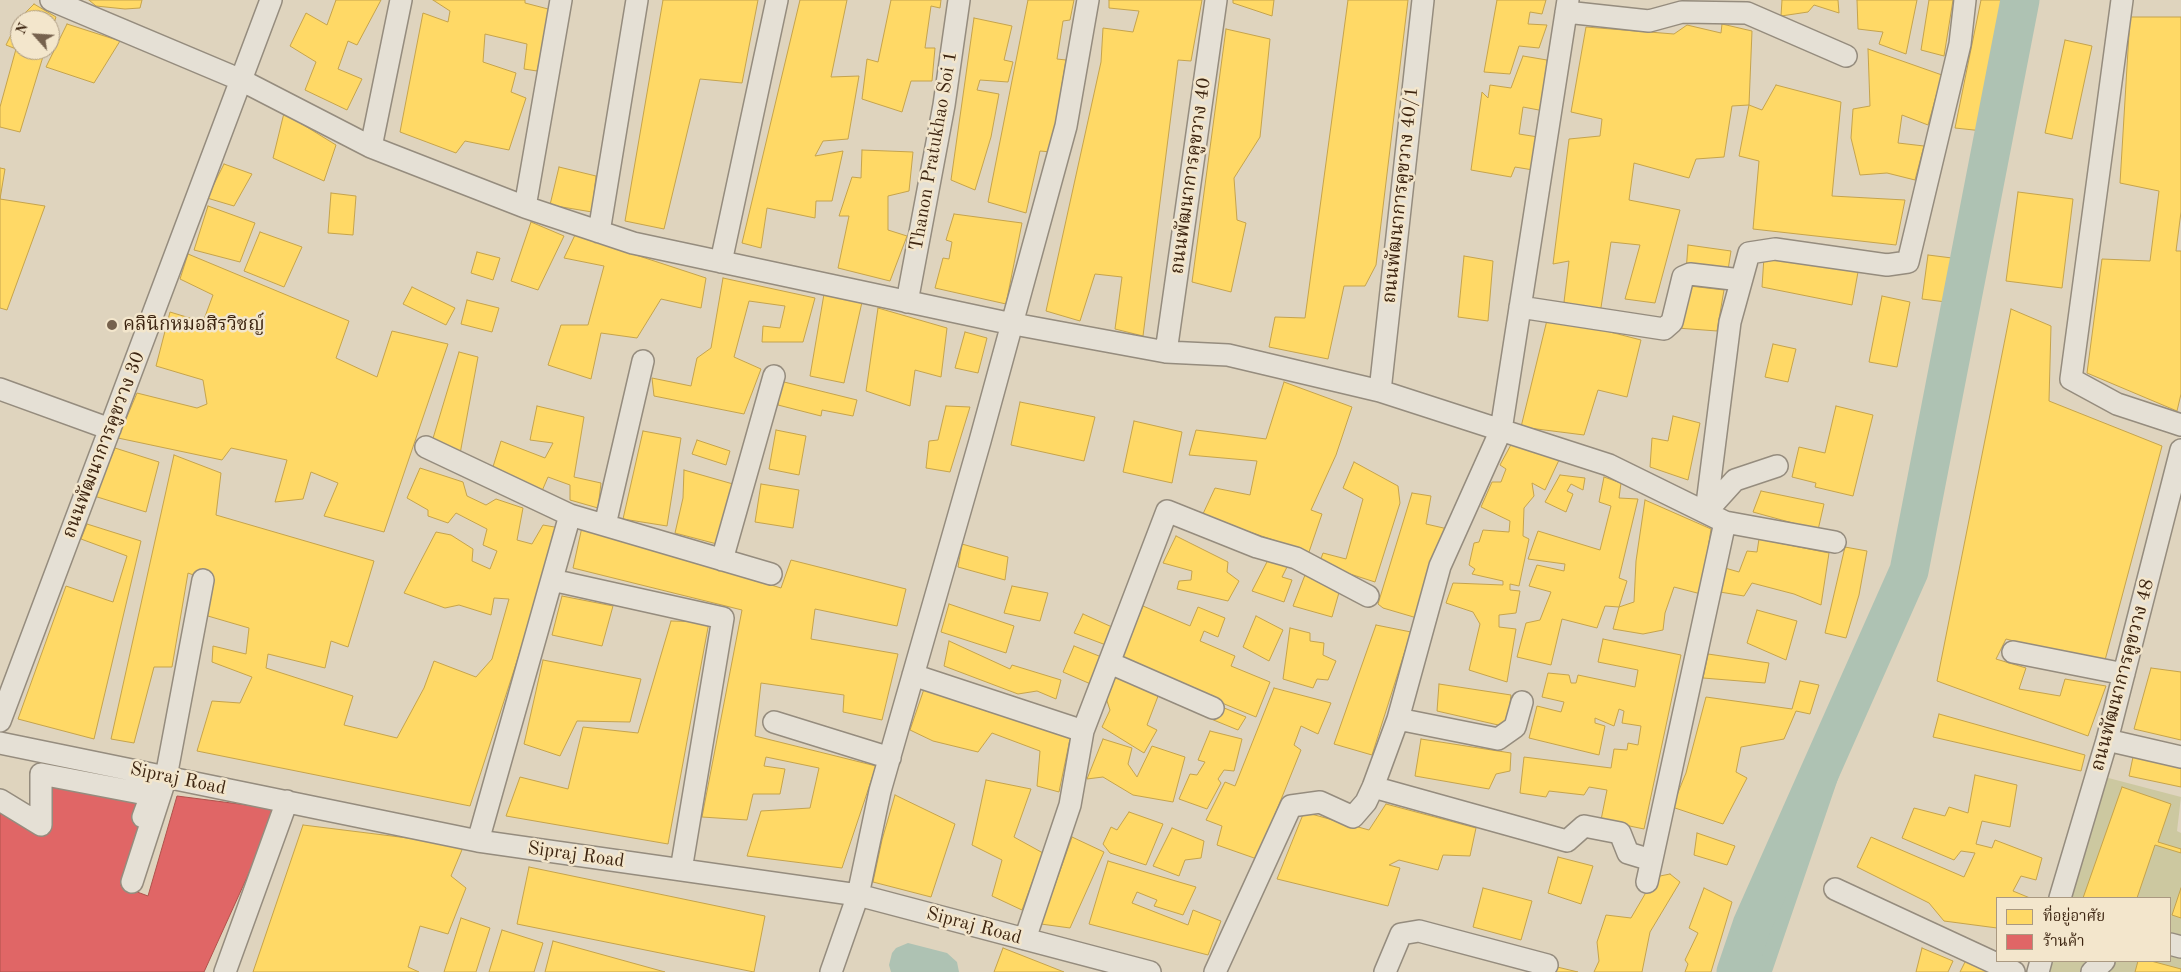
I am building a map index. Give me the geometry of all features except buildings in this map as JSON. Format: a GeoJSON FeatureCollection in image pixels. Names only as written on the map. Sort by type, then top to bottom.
{"type":"FeatureCollection","features":[{"type":"Feature","properties":{"kind":"street"},"geometry":{"type":"LineString","coordinates":[[51,0],[241,80],[371,146],[525,207],[633,243],[907,302],[1166,352],[1228,355],[1380,391],[1609,465],[1725,522],[1835,542]]}},
{"type":"Feature","properties":{"kind":"street","name":"ถนนพัฒนาการคูขวาง 30"},"geometry":{"type":"LineString","coordinates":[[0,722],[271,0]]}},
{"type":"Feature","properties":{"kind":"street"},"geometry":{"type":"LineString","coordinates":[[371,146],[400,0]]}},
{"type":"Feature","properties":{"kind":"street"},"geometry":{"type":"LineString","coordinates":[[525,207],[561,0]]}},
{"type":"Feature","properties":{"kind":"street"},"geometry":{"type":"LineString","coordinates":[[598,232],[637,0]]}},
{"type":"Feature","properties":{"kind":"street"},"geometry":{"type":"LineString","coordinates":[[721,262],[776,0]]}},
{"type":"Feature","properties":{"kind":"street","name":"Thanon Pratukhao Soi 1"},"geometry":{"type":"LineString","coordinates":[[907,302],[944,105],[959,0]]}},
{"type":"Feature","properties":{"kind":"street"},"geometry":{"type":"LineString","coordinates":[[830,972],[858,895],[890,758],[1066,126],[1088,0]]}},
{"type":"Feature","properties":{"kind":"street","name":"ถนนพัฒนาการคูขวาง 40"},"geometry":{"type":"LineString","coordinates":[[1166,352],[1216,0]]}},
{"type":"Feature","properties":{"kind":"street","name":"ถนนพัฒนาการคูขวาง 40/1"},"geometry":{"type":"LineString","coordinates":[[1380,391],[1423,0]]}},
{"type":"Feature","properties":{"kind":"street"},"geometry":{"type":"LineString","coordinates":[[1706,512],[1730,322],[1749,253],[1758,250],[1775,249],[1887,265],[1908,262],[1960,44],[1965,0]]}},
{"type":"Feature","properties":{"kind":"street"},"geometry":{"type":"LineString","coordinates":[[2122,0],[2071,379],[2118,404],[2181,425]]}},
{"type":"Feature","properties":{"kind":"street"},"geometry":{"type":"LineString","coordinates":[[1215,972],[1291,806],[1320,802],[1354,817],[1366,802],[1373,787],[1398,719],[1440,566],[1501,430],[1567,6],[1649,21],[1682,6],[1747,14],[1846,56]]}},
{"type":"Feature","properties":{"kind":"street"},"geometry":{"type":"LineString","coordinates":[[1520,307],[1664,329],[1672,322],[1683,276],[1690,274],[1741,280]]}},
{"type":"Feature","properties":{"kind":"street"},"geometry":{"type":"LineString","coordinates":[[605,525],[643,360]]}},
{"type":"Feature","properties":{"kind":"street"},"geometry":{"type":"LineString","coordinates":[[722,560],[774,376]]}},
{"type":"Feature","properties":{"kind":"street"},"geometry":{"type":"LineString","coordinates":[[0,389],[110,429]]}},
{"type":"Feature","properties":{"kind":"street"},"geometry":{"type":"LineString","coordinates":[[426,447],[570,515],[771,574]]}},
{"type":"Feature","properties":{"kind":"street","name":"ถนนพัฒนาการคูขวาง 48"},"geometry":{"type":"LineString","coordinates":[[2060,897],[2107,740],[2176,490],[2181,450]]}},
{"type":"Feature","properties":{"kind":"street"},"geometry":{"type":"LineString","coordinates":[[1706,512],[1735,480],[1777,466]]}},
{"type":"Feature","properties":{"kind":"street"},"geometry":{"type":"LineString","coordinates":[[1025,939],[1070,805],[1083,731],[1167,511],[1257,547],[1296,558],[1368,596]]}},
{"type":"Feature","properties":{"kind":"street"},"geometry":{"type":"LineString","coordinates":[[478,841],[570,515]]}},
{"type":"Feature","properties":{"kind":"street"},"geometry":{"type":"LineString","coordinates":[[1646,882],[1725,522]]}},
{"type":"Feature","properties":{"kind":"street"},"geometry":{"type":"LineString","coordinates":[[0,800],[41,825],[41,774],[151,795],[126,884],[166,776],[204,580]]}},
{"type":"Feature","properties":{"kind":"street"},"geometry":{"type":"LineString","coordinates":[[552,580],[723,618],[681,870]]}},
{"type":"Feature","properties":{"kind":"street"},"geometry":{"type":"LineString","coordinates":[[2012,652],[2124,674]]}},
{"type":"Feature","properties":{"kind":"street"},"geometry":{"type":"LineString","coordinates":[[1110,663],[1213,708]]}},
{"type":"Feature","properties":{"kind":"street"},"geometry":{"type":"LineString","coordinates":[[913,675],[1083,731]]}},
{"type":"Feature","properties":{"kind":"street"},"geometry":{"type":"LineString","coordinates":[[1398,719],[1498,739],[1515,728],[1522,702]]}},
{"type":"Feature","properties":{"kind":"street"},"geometry":{"type":"LineString","coordinates":[[774,722],[890,758]]}},
{"type":"Feature","properties":{"kind":"street"},"geometry":{"type":"LineString","coordinates":[[2107,740],[2181,757]]}},
{"type":"Feature","properties":{"kind":"street","name":"Sipraj Road"},"geometry":{"type":"LineString","coordinates":[[0,743],[478,841],[858,895],[1144,971]]}},
{"type":"Feature","properties":{"kind":"street"},"geometry":{"type":"LineString","coordinates":[[1373,787],[1566,841],[1584,826],[1620,833],[1628,853],[1651,860]]}},
{"type":"Feature","properties":{"kind":"street"},"geometry":{"type":"LineString","coordinates":[[225,972],[287,801]]}},
{"type":"Feature","properties":{"kind":"street"},"geometry":{"type":"LineString","coordinates":[[1835,889],[2014,972]]}},
{"type":"Feature","properties":{"kind":"street"},"geometry":{"type":"LineString","coordinates":[[1385,972],[1401,934],[1419,931],[1547,965]]}},
{"type":"Feature","properties":{"kind":"street"},"geometry":{"type":"LineString","coordinates":[[2092,972],[2103,962]]}},
{"type":"Feature","properties":{"kind":"shaded area"},"geometry":{"type":"Polygon","coordinates":[[[1909,571],[1772,972],[1734,972],[1752,925],[1909,571]]]}},
{"type":"Feature","properties":{"kind":"shaded area"},"geometry":{"type":"Polygon","coordinates":[[[2097,775],[2181,797],[2177,831],[2181,833],[2181,972],[2038,972],[2041,962],[2171,962],[2171,897],[2060,897],[2097,775]]]}},
{"type":"Feature","properties":{"kind":"shaded area"},"geometry":{"type":"Polygon","coordinates":[[[908,943],[947,953],[957,962],[959,972],[891,972],[889,965],[892,953],[896,948],[908,943]]]}},
{"type":"Feature","properties":{"kind":"waterway"},"geometry":{"type":"LineString","coordinates":[[1736,972],[1752,925],[1909,571],[2020,0]]}},
{"type":"Feature","properties":{"kind":"place","name":"คลินิกหมอสิรวิชญ์"},"geometry":{"type":"Point","coordinates":[112,325]}}]}
